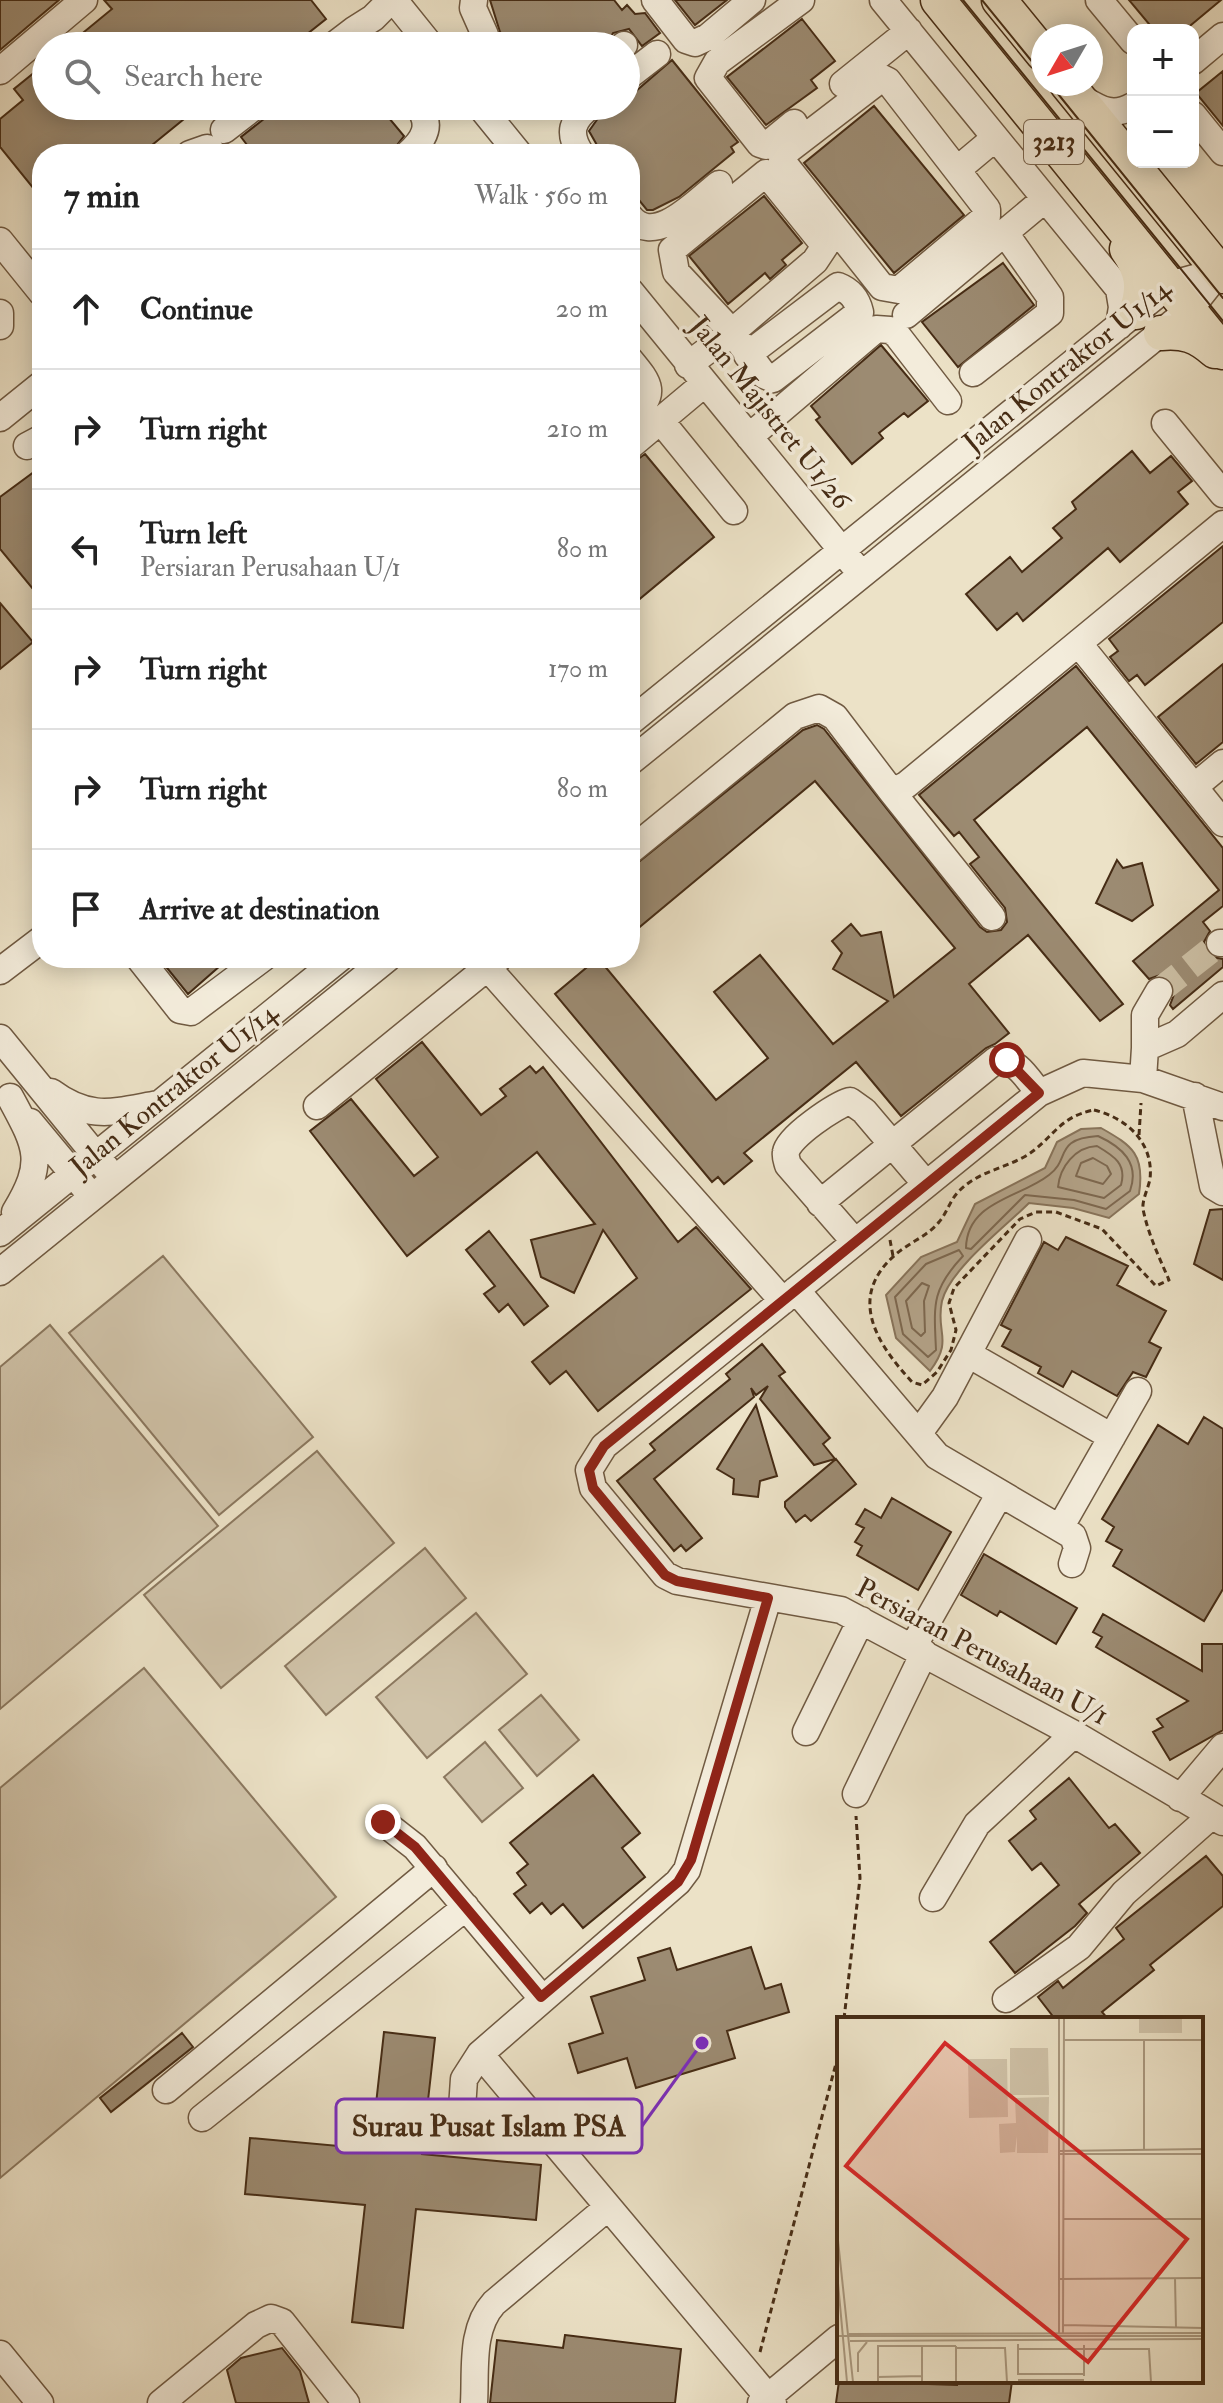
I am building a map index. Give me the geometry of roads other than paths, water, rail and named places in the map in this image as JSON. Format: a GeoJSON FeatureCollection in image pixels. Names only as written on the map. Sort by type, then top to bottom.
{"type":"FeatureCollection","features":[{"type":"Feature","properties":{"kind":"main road","name":"3213"},"geometry":{"type":"LineString","coordinates":[[938,0],[1223,352]]}},
{"type":"Feature","properties":{"kind":"main road"},"geometry":{"type":"LineString","coordinates":[[999,0],[1031,39]]}},
{"type":"Feature","properties":{"kind":"main road","name":"3213"},"geometry":{"type":"LineString","coordinates":[[1078,96],[1221,274]]}},
{"type":"Feature","properties":{"kind":"main road"},"geometry":{"type":"LineString","coordinates":[[1057,146],[1136,261],[1144,291],[1139,324],[1197,336],[1223,360]]}},
{"type":"Feature","properties":{"kind":"street"},"geometry":{"type":"LineString","coordinates":[[46,32],[84,0]]}},
{"type":"Feature","properties":{"kind":"street"},"geometry":{"type":"LineString","coordinates":[[360,32],[393,0],[419,32]]}},
{"type":"Feature","properties":{"kind":"street"},"geometry":{"type":"LineString","coordinates":[[474,0],[473,8],[481,32]]}},
{"type":"Feature","properties":{"kind":"street"},"geometry":{"type":"LineString","coordinates":[[655,0],[686,40],[695,43],[708,37],[752,0]]}},
{"type":"Feature","properties":{"kind":"street"},"geometry":{"type":"LineString","coordinates":[[801,0],[710,70],[708,78],[760,144],[766,146],[909,31]]}},
{"type":"Feature","properties":{"kind":"street"},"geometry":{"type":"LineString","coordinates":[[883,0],[1119,289],[1122,307],[1139,324]]}},
{"type":"Feature","properties":{"kind":"street"},"geometry":{"type":"LineString","coordinates":[[1099,0],[1127,34]]}},
{"type":"Feature","properties":{"kind":"street"},"geometry":{"type":"LineString","coordinates":[[1199,56],[1223,36]]}},
{"type":"Feature","properties":{"kind":"street"},"geometry":{"type":"LineString","coordinates":[[0,71],[32,44]]}},
{"type":"Feature","properties":{"kind":"street"},"geometry":{"type":"LineString","coordinates":[[640,67],[657,54]]}},
{"type":"Feature","properties":{"kind":"street"},"geometry":{"type":"LineString","coordinates":[[882,78],[958,169],[987,209],[985,221],[899,290],[890,291],[882,287],[782,161],[783,154],[882,78]]}},
{"type":"Feature","properties":{"kind":"street"},"geometry":{"type":"LineString","coordinates":[[1080,96],[1104,112],[1127,109]]}},
{"type":"Feature","properties":{"kind":"street"},"geometry":{"type":"LineString","coordinates":[[219,142],[241,120]]}},
{"type":"Feature","properties":{"kind":"street"},"geometry":{"type":"LineString","coordinates":[[419,144],[426,129],[425,120]]}},
{"type":"Feature","properties":{"kind":"street"},"geometry":{"type":"LineString","coordinates":[[491,120],[511,144]]}},
{"type":"Feature","properties":{"kind":"street"},"geometry":{"type":"LineString","coordinates":[[574,144],[572,132],[575,120]]}},
{"type":"Feature","properties":{"kind":"street"},"geometry":{"type":"LineString","coordinates":[[1199,122],[1223,152]]}},
{"type":"Feature","properties":{"kind":"street"},"geometry":{"type":"LineString","coordinates":[[1127,124],[1127,147]]}},
{"type":"Feature","properties":{"kind":"street"},"geometry":{"type":"LineString","coordinates":[[958,169],[995,138]]}},
{"type":"Feature","properties":{"kind":"street"},"geometry":{"type":"LineString","coordinates":[[1140,168],[1155,192]]}},
{"type":"Feature","properties":{"kind":"street"},"geometry":{"type":"LineString","coordinates":[[640,437],[660,420],[732,332],[815,261],[825,246],[766,173],[672,250],[676,272],[732,332],[747,355]]}},
{"type":"Feature","properties":{"kind":"street"},"geometry":{"type":"LineString","coordinates":[[640,226],[647,228],[668,223],[719,184]]}},
{"type":"Feature","properties":{"kind":"street"},"geometry":{"type":"LineString","coordinates":[[906,315],[1045,199]]}},
{"type":"Feature","properties":{"kind":"street"},"geometry":{"type":"LineString","coordinates":[[973,373],[1050,313],[1050,297],[1005,233]]}},
{"type":"Feature","properties":{"kind":"street"},"geometry":{"type":"LineString","coordinates":[[0,241],[32,276]]}},
{"type":"Feature","properties":{"kind":"street","name":"Jalan Kontraktor U1/14"},"geometry":{"type":"LineString","coordinates":[[640,714],[842,550],[1139,324],[1221,274]]}},
{"type":"Feature","properties":{"kind":"street","name":"Jalan Majistret U1/26"},"geometry":{"type":"LineString","coordinates":[[640,304],[862,575]]}},
{"type":"Feature","properties":{"kind":"street"},"geometry":{"type":"LineString","coordinates":[[0,313],[0,326]]}},
{"type":"Feature","properties":{"kind":"street","name":"Jalan Kontraktor U1/14"},"geometry":{"type":"LineString","coordinates":[[640,754],[862,575],[1139,324]]}},
{"type":"Feature","properties":{"kind":"street"},"geometry":{"type":"LineString","coordinates":[[749,437],[876,329],[890,330],[897,335],[948,401]]}},
{"type":"Feature","properties":{"kind":"street"},"geometry":{"type":"LineString","coordinates":[[640,372],[649,383],[649,394],[640,405]]}},
{"type":"Feature","properties":{"kind":"street"},"geometry":{"type":"LineString","coordinates":[[0,418],[32,392]]}},
{"type":"Feature","properties":{"kind":"street"},"geometry":{"type":"LineString","coordinates":[[660,420],[734,511]]}},
{"type":"Feature","properties":{"kind":"street"},"geometry":{"type":"LineString","coordinates":[[1165,423],[1223,494]]}},
{"type":"Feature","properties":{"kind":"street"},"geometry":{"type":"LineString","coordinates":[[892,792],[924,774],[1223,524]]}},
{"type":"Feature","properties":{"kind":"street"},"geometry":{"type":"LineString","coordinates":[[1079,644],[1223,823]]}},
{"type":"Feature","properties":{"kind":"street"},"geometry":{"type":"LineString","coordinates":[[640,843],[795,716],[819,708],[835,717],[992,917]]}},
{"type":"Feature","properties":{"kind":"street"},"geometry":{"type":"LineString","coordinates":[[1194,787],[1223,763]]}},
{"type":"Feature","properties":{"kind":"street"},"geometry":{"type":"LineString","coordinates":[[0,971],[32,947]]}},
{"type":"Feature","properties":{"kind":"street"},"geometry":{"type":"LineString","coordinates":[[147,968],[180,1010],[191,1012],[250,968]]}},
{"type":"Feature","properties":{"kind":"street","name":"Jalan Kontraktor U1/14"},"geometry":{"type":"LineString","coordinates":[[2,1231],[328,968]]}},
{"type":"Feature","properties":{"kind":"street","name":"Jalan Kontraktor U1/14"},"geometry":{"type":"LineString","coordinates":[[0,1272],[376,968]]}},
{"type":"Feature","properties":{"kind":"street"},"geometry":{"type":"LineString","coordinates":[[317,1106],[487,968]]}},
{"type":"Feature","properties":{"kind":"street"},"geometry":{"type":"LineString","coordinates":[[497,968],[937,1456],[1073,1536],[1077,1548],[1072,1564]]}},
{"type":"Feature","properties":{"kind":"street"},"geometry":{"type":"LineString","coordinates":[[1143,1079],[1145,1015],[1159,991]]}},
{"type":"Feature","properties":{"kind":"street"},"geometry":{"type":"LineString","coordinates":[[1145,1048],[1177,1034],[1223,995]]}},
{"type":"Feature","properties":{"kind":"street"},"geometry":{"type":"LineString","coordinates":[[0,1038],[115,1178]]}},
{"type":"Feature","properties":{"kind":"street"},"geometry":{"type":"LineString","coordinates":[[820,1203],[996,1060],[1007,1060],[1018,1067],[1039,1093]]}},
{"type":"Feature","properties":{"kind":"street"},"geometry":{"type":"LineString","coordinates":[[790,1295],[1039,1093],[1083,1073],[1143,1079],[1214,1099],[1213,1186],[1223,1192]]}},
{"type":"Feature","properties":{"kind":"street"},"geometry":{"type":"LineString","coordinates":[[32,1078],[70,1106],[99,1114],[162,1103]]}},
{"type":"Feature","properties":{"kind":"street"},"geometry":{"type":"LineString","coordinates":[[5,1091],[92,1197]]}},
{"type":"Feature","properties":{"kind":"street"},"geometry":{"type":"LineString","coordinates":[[2,1231],[32,1184],[36,1161],[32,1137],[5,1091]]}},
{"type":"Feature","properties":{"kind":"street"},"geometry":{"type":"LineString","coordinates":[[855,1242],[788,1165],[785,1153],[790,1142],[837,1104],[850,1101],[926,1184]]}},
{"type":"Feature","properties":{"kind":"street"},"geometry":{"type":"LineString","coordinates":[[919,1433],[945,1397],[1028,1240]]}},
{"type":"Feature","properties":{"kind":"street","name":"Persiaran Perusahaan U/1"},"geometry":{"type":"LineString","coordinates":[[790,1295],[604,1446],[589,1470],[593,1488],[665,1575],[677,1581],[841,1610],[1074,1734],[1216,1820]]}},
{"type":"Feature","properties":{"kind":"street"},"geometry":{"type":"LineString","coordinates":[[968,1354],[1112,1437]]}},
{"type":"Feature","properties":{"kind":"street"},"geometry":{"type":"LineString","coordinates":[[1060,1528],[1138,1391]]}},
{"type":"Feature","properties":{"kind":"street"},"geometry":{"type":"LineString","coordinates":[[856,1794],[919,1650],[999,1495]]}},
{"type":"Feature","properties":{"kind":"street"},"geometry":{"type":"LineString","coordinates":[[536,2124],[522,2134],[483,2137],[461,2123],[464,2079],[480,2054],[541,1997],[678,1882],[687,1870],[768,1598]]}},
{"type":"Feature","properties":{"kind":"street"},"geometry":{"type":"LineString","coordinates":[[806,1732],[861,1620]]}},
{"type":"Feature","properties":{"kind":"street"},"geometry":{"type":"LineString","coordinates":[[933,1898],[977,1824],[1074,1734]]}},
{"type":"Feature","properties":{"kind":"street"},"geometry":{"type":"LineString","coordinates":[[1180,1798],[1223,1747]]}},
{"type":"Feature","properties":{"kind":"street"},"geometry":{"type":"LineString","coordinates":[[1006,1999],[1079,1947],[1124,1893],[1216,1820]]}},
{"type":"Feature","properties":{"kind":"street"},"geometry":{"type":"LineString","coordinates":[[383,1822],[415,1847],[434,1868],[541,1997]]}},
{"type":"Feature","properties":{"kind":"street"},"geometry":{"type":"LineString","coordinates":[[166,2090],[434,1868]]}},
{"type":"Feature","properties":{"kind":"street"},"geometry":{"type":"LineString","coordinates":[[202,2118],[466,1907]]}},
{"type":"Feature","properties":{"kind":"street"},"geometry":{"type":"LineString","coordinates":[[480,2054],[764,2396],[837,2340]]}},
{"type":"Feature","properties":{"kind":"street"},"geometry":{"type":"LineString","coordinates":[[474,2403],[477,2336],[482,2319],[494,2303],[607,2208]]}},
{"type":"Feature","properties":{"kind":"street"},"geometry":{"type":"LineString","coordinates":[[161,2403],[256,2325],[271,2318],[282,2322],[346,2403]]}},
{"type":"Feature","properties":{"kind":"street"},"geometry":{"type":"LineString","coordinates":[[0,2354],[40,2403]]}},
{"type":"Feature","properties":{"kind":"water"},"geometry":{"type":"Polygon","coordinates":[[[1101,1128],[1121,1140],[1134,1153],[1140,1170],[1139,1194],[1109,1218],[1073,1208],[1029,1203],[967,1262],[947,1289],[940,1312],[941,1351],[930,1371],[896,1338],[886,1295],[921,1257],[957,1242],[975,1204],[1045,1168],[1057,1142],[1081,1129],[1101,1128]]]}},
{"type":"Feature","properties":{"kind":"tunnel"},"geometry":{"type":"LineString","coordinates":[[1159,991],[1220,943]]}},
{"type":"Feature","properties":{"kind":"tram line"},"geometry":{"type":"LineString","coordinates":[[963,0],[1223,321]]}},
{"type":"Feature","properties":{"kind":"tram line"},"geometry":{"type":"LineString","coordinates":[[982,0],[1031,60]]}},
{"type":"Feature","properties":{"kind":"tram line"},"geometry":{"type":"LineString","coordinates":[[1060,96],[1223,298]]}},
{"type":"Feature","properties":{"kind":"place","name":"Surau Pusat Islam PSA"},"geometry":{"type":"Point","coordinates":[702,2043]}}]}
